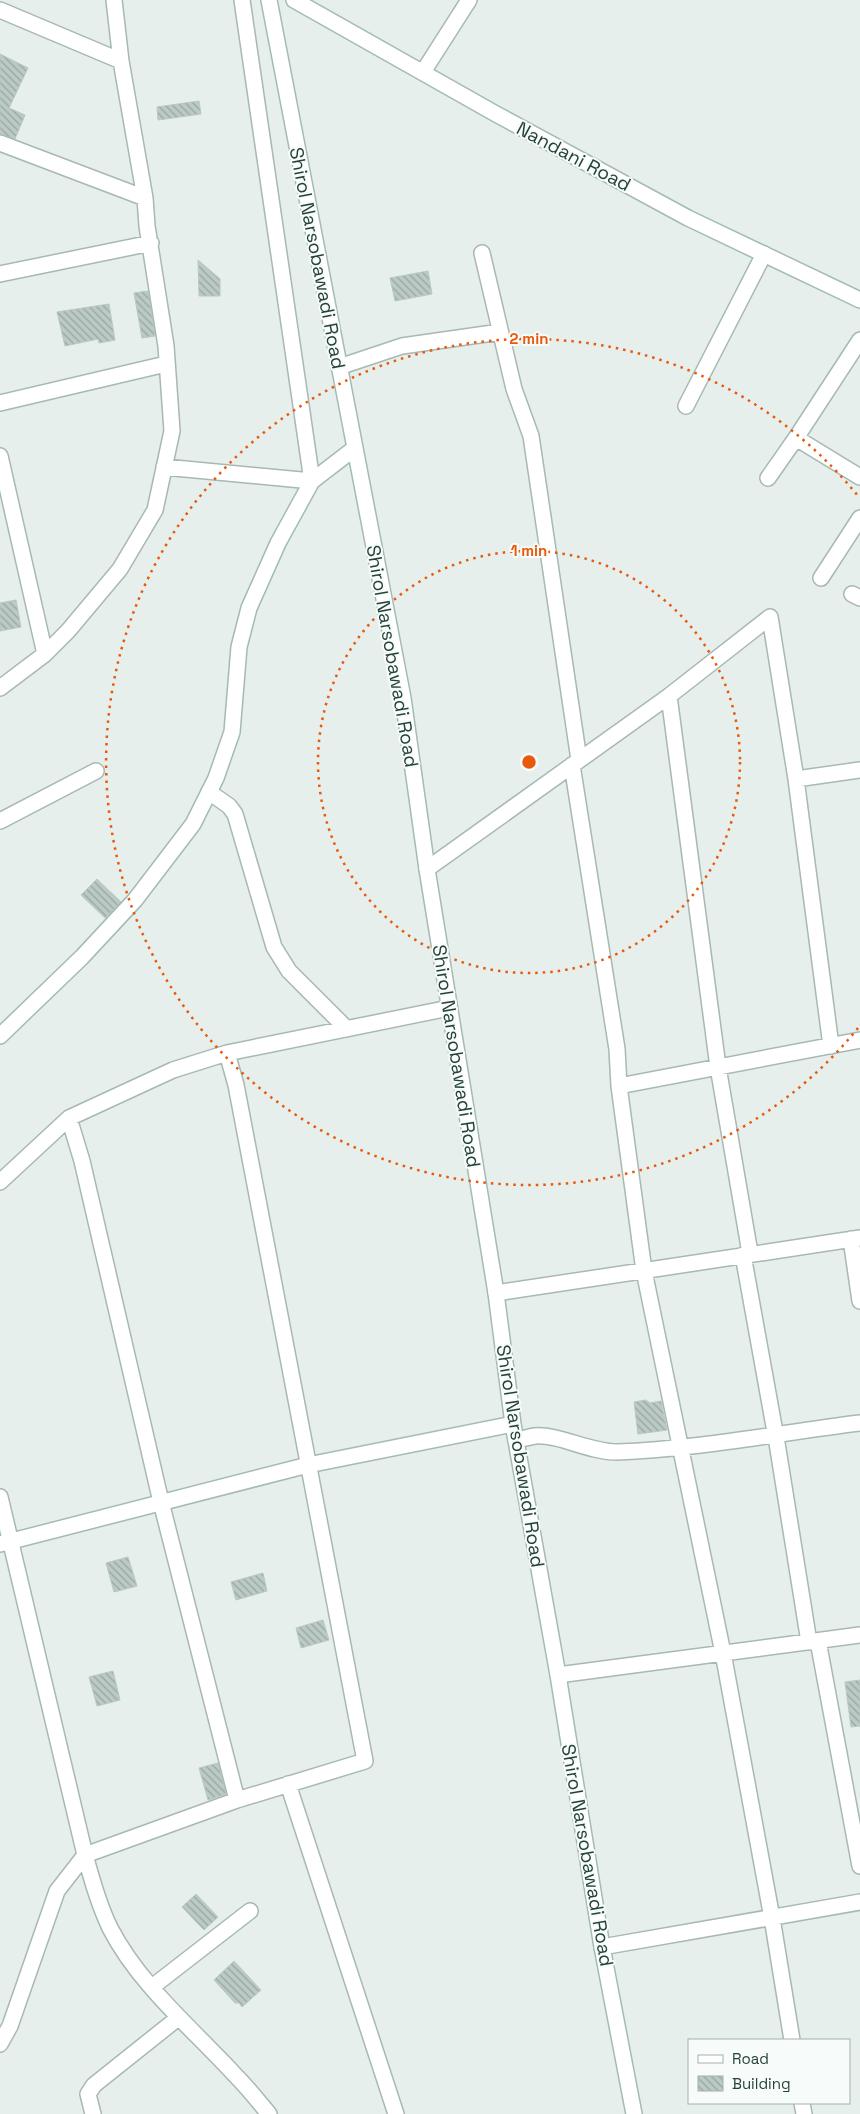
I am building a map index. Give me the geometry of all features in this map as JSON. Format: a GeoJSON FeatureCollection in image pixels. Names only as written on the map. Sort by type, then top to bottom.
{"type":"FeatureCollection","features":[{"type":"Feature","properties":{"kind":"street"},"geometry":{"type":"LineString","coordinates":[[0,688],[44,654],[68,632],[120,569],[155,510],[172,431],[166,346],[145,198],[121,61],[114,0]]}},
{"type":"Feature","properties":{"kind":"street"},"geometry":{"type":"LineString","coordinates":[[242,0],[312,481]]}},
{"type":"Feature","properties":{"kind":"street","name":"Shirol Narsobawadi Road"},"geometry":{"type":"LineString","coordinates":[[269,0],[403,698],[427,869],[496,1293],[513,1424],[558,1675],[602,1947],[634,2114]]}},
{"type":"Feature","properties":{"kind":"street","name":"Nandani Road"},"geometry":{"type":"LineString","coordinates":[[294,0],[496,114],[688,218],[860,300]]}},
{"type":"Feature","properties":{"kind":"street"},"geometry":{"type":"LineString","coordinates":[[423,72],[469,0]]}},
{"type":"Feature","properties":{"kind":"street"},"geometry":{"type":"LineString","coordinates":[[0,10],[121,61]]}},
{"type":"Feature","properties":{"kind":"street"},"geometry":{"type":"LineString","coordinates":[[0,142],[145,198]]}},
{"type":"Feature","properties":{"kind":"street"},"geometry":{"type":"LineString","coordinates":[[0,274],[151,243]]}},
{"type":"Feature","properties":{"kind":"street"},"geometry":{"type":"LineString","coordinates":[[482,254],[514,389],[531,436],[617,1049],[619,1086],[644,1271],[723,1653],[772,1918],[792,2039]]}},
{"type":"Feature","properties":{"kind":"street"},"geometry":{"type":"LineString","coordinates":[[686,406],[764,254]]}},
{"type":"Feature","properties":{"kind":"street"},"geometry":{"type":"LineString","coordinates":[[339,367],[402,346],[500,332]]}},
{"type":"Feature","properties":{"kind":"street"},"geometry":{"type":"LineString","coordinates":[[768,478],[860,340]]}},
{"type":"Feature","properties":{"kind":"street"},"geometry":{"type":"LineString","coordinates":[[0,403],[166,364]]}},
{"type":"Feature","properties":{"kind":"street"},"geometry":{"type":"LineString","coordinates":[[796,438],[860,476]]}},
{"type":"Feature","properties":{"kind":"street"},"geometry":{"type":"LineString","coordinates":[[0,1033],[82,957],[135,900],[193,824],[216,778],[232,732],[240,647],[249,608],[278,543],[312,481],[355,448]]}},
{"type":"Feature","properties":{"kind":"street"},"geometry":{"type":"LineString","coordinates":[[0,456],[44,654]]}},
{"type":"Feature","properties":{"kind":"street"},"geometry":{"type":"LineString","coordinates":[[164,467],[312,481]]}},
{"type":"Feature","properties":{"kind":"street"},"geometry":{"type":"LineString","coordinates":[[822,578],[860,518]]}},
{"type":"Feature","properties":{"kind":"street"},"geometry":{"type":"LineString","coordinates":[[427,869],[669,696],[770,617],[796,779],[831,1046]]}},
{"type":"Feature","properties":{"kind":"street"},"geometry":{"type":"LineString","coordinates":[[669,696],[718,1067],[775,1434],[814,1641],[860,1866]]}},
{"type":"Feature","properties":{"kind":"street"},"geometry":{"type":"LineString","coordinates":[[796,779],[860,770]]}},
{"type":"Feature","properties":{"kind":"street"},"geometry":{"type":"LineString","coordinates":[[0,821],[96,771]]}},
{"type":"Feature","properties":{"kind":"street"},"geometry":{"type":"LineString","coordinates":[[209,792],[229,806],[235,814],[274,947],[289,972],[347,1029]]}},
{"type":"Feature","properties":{"kind":"street"},"geometry":{"type":"LineString","coordinates":[[0,1182],[69,1118],[173,1070],[227,1053],[449,1008]]}},
{"type":"Feature","properties":{"kind":"street"},"geometry":{"type":"LineString","coordinates":[[619,1086],[860,1040]]}},
{"type":"Feature","properties":{"kind":"street"},"geometry":{"type":"LineString","coordinates":[[0,2044],[10,2026],[57,1892],[85,1856],[237,1800],[365,1761],[236,1085],[227,1053]]}},
{"type":"Feature","properties":{"kind":"street"},"geometry":{"type":"LineString","coordinates":[[69,1118],[82,1161],[161,1502],[237,1800]]}},
{"type":"Feature","properties":{"kind":"street"},"geometry":{"type":"LineString","coordinates":[[496,1293],[856,1239],[860,1301]]}},
{"type":"Feature","properties":{"kind":"street"},"geometry":{"type":"LineString","coordinates":[[516,1440],[535,1436],[547,1437],[600,1451],[681,1447],[860,1423]]}},
{"type":"Feature","properties":{"kind":"street"},"geometry":{"type":"LineString","coordinates":[[5,1543],[308,1465],[513,1424]]}},
{"type":"Feature","properties":{"kind":"street"},"geometry":{"type":"LineString","coordinates":[[0,1497],[5,1543],[95,1892],[111,1928],[130,1959],[178,2018],[237,2076],[269,2114]]}},
{"type":"Feature","properties":{"kind":"street"},"geometry":{"type":"LineString","coordinates":[[558,1675],[860,1635]]}},
{"type":"Feature","properties":{"kind":"street"},"geometry":{"type":"LineString","coordinates":[[288,1784],[396,2114]]}},
{"type":"Feature","properties":{"kind":"street"},"geometry":{"type":"LineString","coordinates":[[602,1947],[860,1902]]}},
{"type":"Feature","properties":{"kind":"street"},"geometry":{"type":"LineString","coordinates":[[152,1987],[250,1911]]}},
{"type":"Feature","properties":{"kind":"street"},"geometry":{"type":"LineString","coordinates":[[93,2114],[88,2094],[94,2085],[178,2018]]}},
{"type":"Feature","properties":{"kind":"building"},"geometry":{"type":"Polygon","coordinates":[[[0,54],[28,68],[9,108],[25,115],[15,139],[0,134],[0,54]]]}},
{"type":"Feature","properties":{"kind":"building"},"geometry":{"type":"Polygon","coordinates":[[[199,101],[201,114],[158,120],[157,107],[199,101]]]}},
{"type":"Feature","properties":{"kind":"building"},"geometry":{"type":"Polygon","coordinates":[[[198,260],[220,279],[220,296],[199,296],[198,260]]]}},
{"type":"Feature","properties":{"kind":"building"},"geometry":{"type":"Polygon","coordinates":[[[428,271],[432,294],[395,301],[390,278],[428,271]]]}},
{"type":"Feature","properties":{"kind":"building"},"geometry":{"type":"Polygon","coordinates":[[[148,291],[155,336],[142,338],[134,293],[148,291]]]}},
{"type":"Feature","properties":{"kind":"building"},"geometry":{"type":"Polygon","coordinates":[[[109,304],[115,340],[99,343],[98,339],[65,346],[57,312],[109,304]]]}},
{"type":"Feature","properties":{"kind":"building"},"geometry":{"type":"Polygon","coordinates":[[[16,600],[21,627],[0,631],[0,603],[16,600]]]}},
{"type":"Feature","properties":{"kind":"building"},"geometry":{"type":"Polygon","coordinates":[[[97,879],[121,902],[105,918],[81,895],[97,879]]]}},
{"type":"Feature","properties":{"kind":"building"},"geometry":{"type":"Polygon","coordinates":[[[646,1400],[650,1403],[661,1401],[667,1430],[638,1434],[634,1402],[646,1400]]]}},
{"type":"Feature","properties":{"kind":"building"},"geometry":{"type":"Polygon","coordinates":[[[128,1557],[137,1586],[114,1592],[106,1563],[128,1557]]]}},
{"type":"Feature","properties":{"kind":"building"},"geometry":{"type":"Polygon","coordinates":[[[263,1573],[267,1591],[236,1600],[231,1582],[263,1573]]]}},
{"type":"Feature","properties":{"kind":"building"},"geometry":{"type":"Polygon","coordinates":[[[323,1620],[329,1640],[301,1648],[296,1628],[323,1620]]]}},
{"type":"Feature","properties":{"kind":"building"},"geometry":{"type":"Polygon","coordinates":[[[113,1671],[120,1700],[97,1706],[89,1677],[113,1671]]]}},
{"type":"Feature","properties":{"kind":"building"},"geometry":{"type":"Polygon","coordinates":[[[860,1680],[860,1726],[851,1727],[845,1682],[860,1680]]]}},
{"type":"Feature","properties":{"kind":"building"},"geometry":{"type":"Polygon","coordinates":[[[218,1763],[226,1794],[208,1800],[199,1768],[218,1763]]]}},
{"type":"Feature","properties":{"kind":"building"},"geometry":{"type":"Polygon","coordinates":[[[196,1894],[218,1917],[204,1930],[182,1907],[196,1894]]]}},
{"type":"Feature","properties":{"kind":"building"},"geometry":{"type":"Polygon","coordinates":[[[234,1961],[261,1990],[242,2007],[239,2003],[235,2003],[214,1980],[234,1961]]]}}]}
